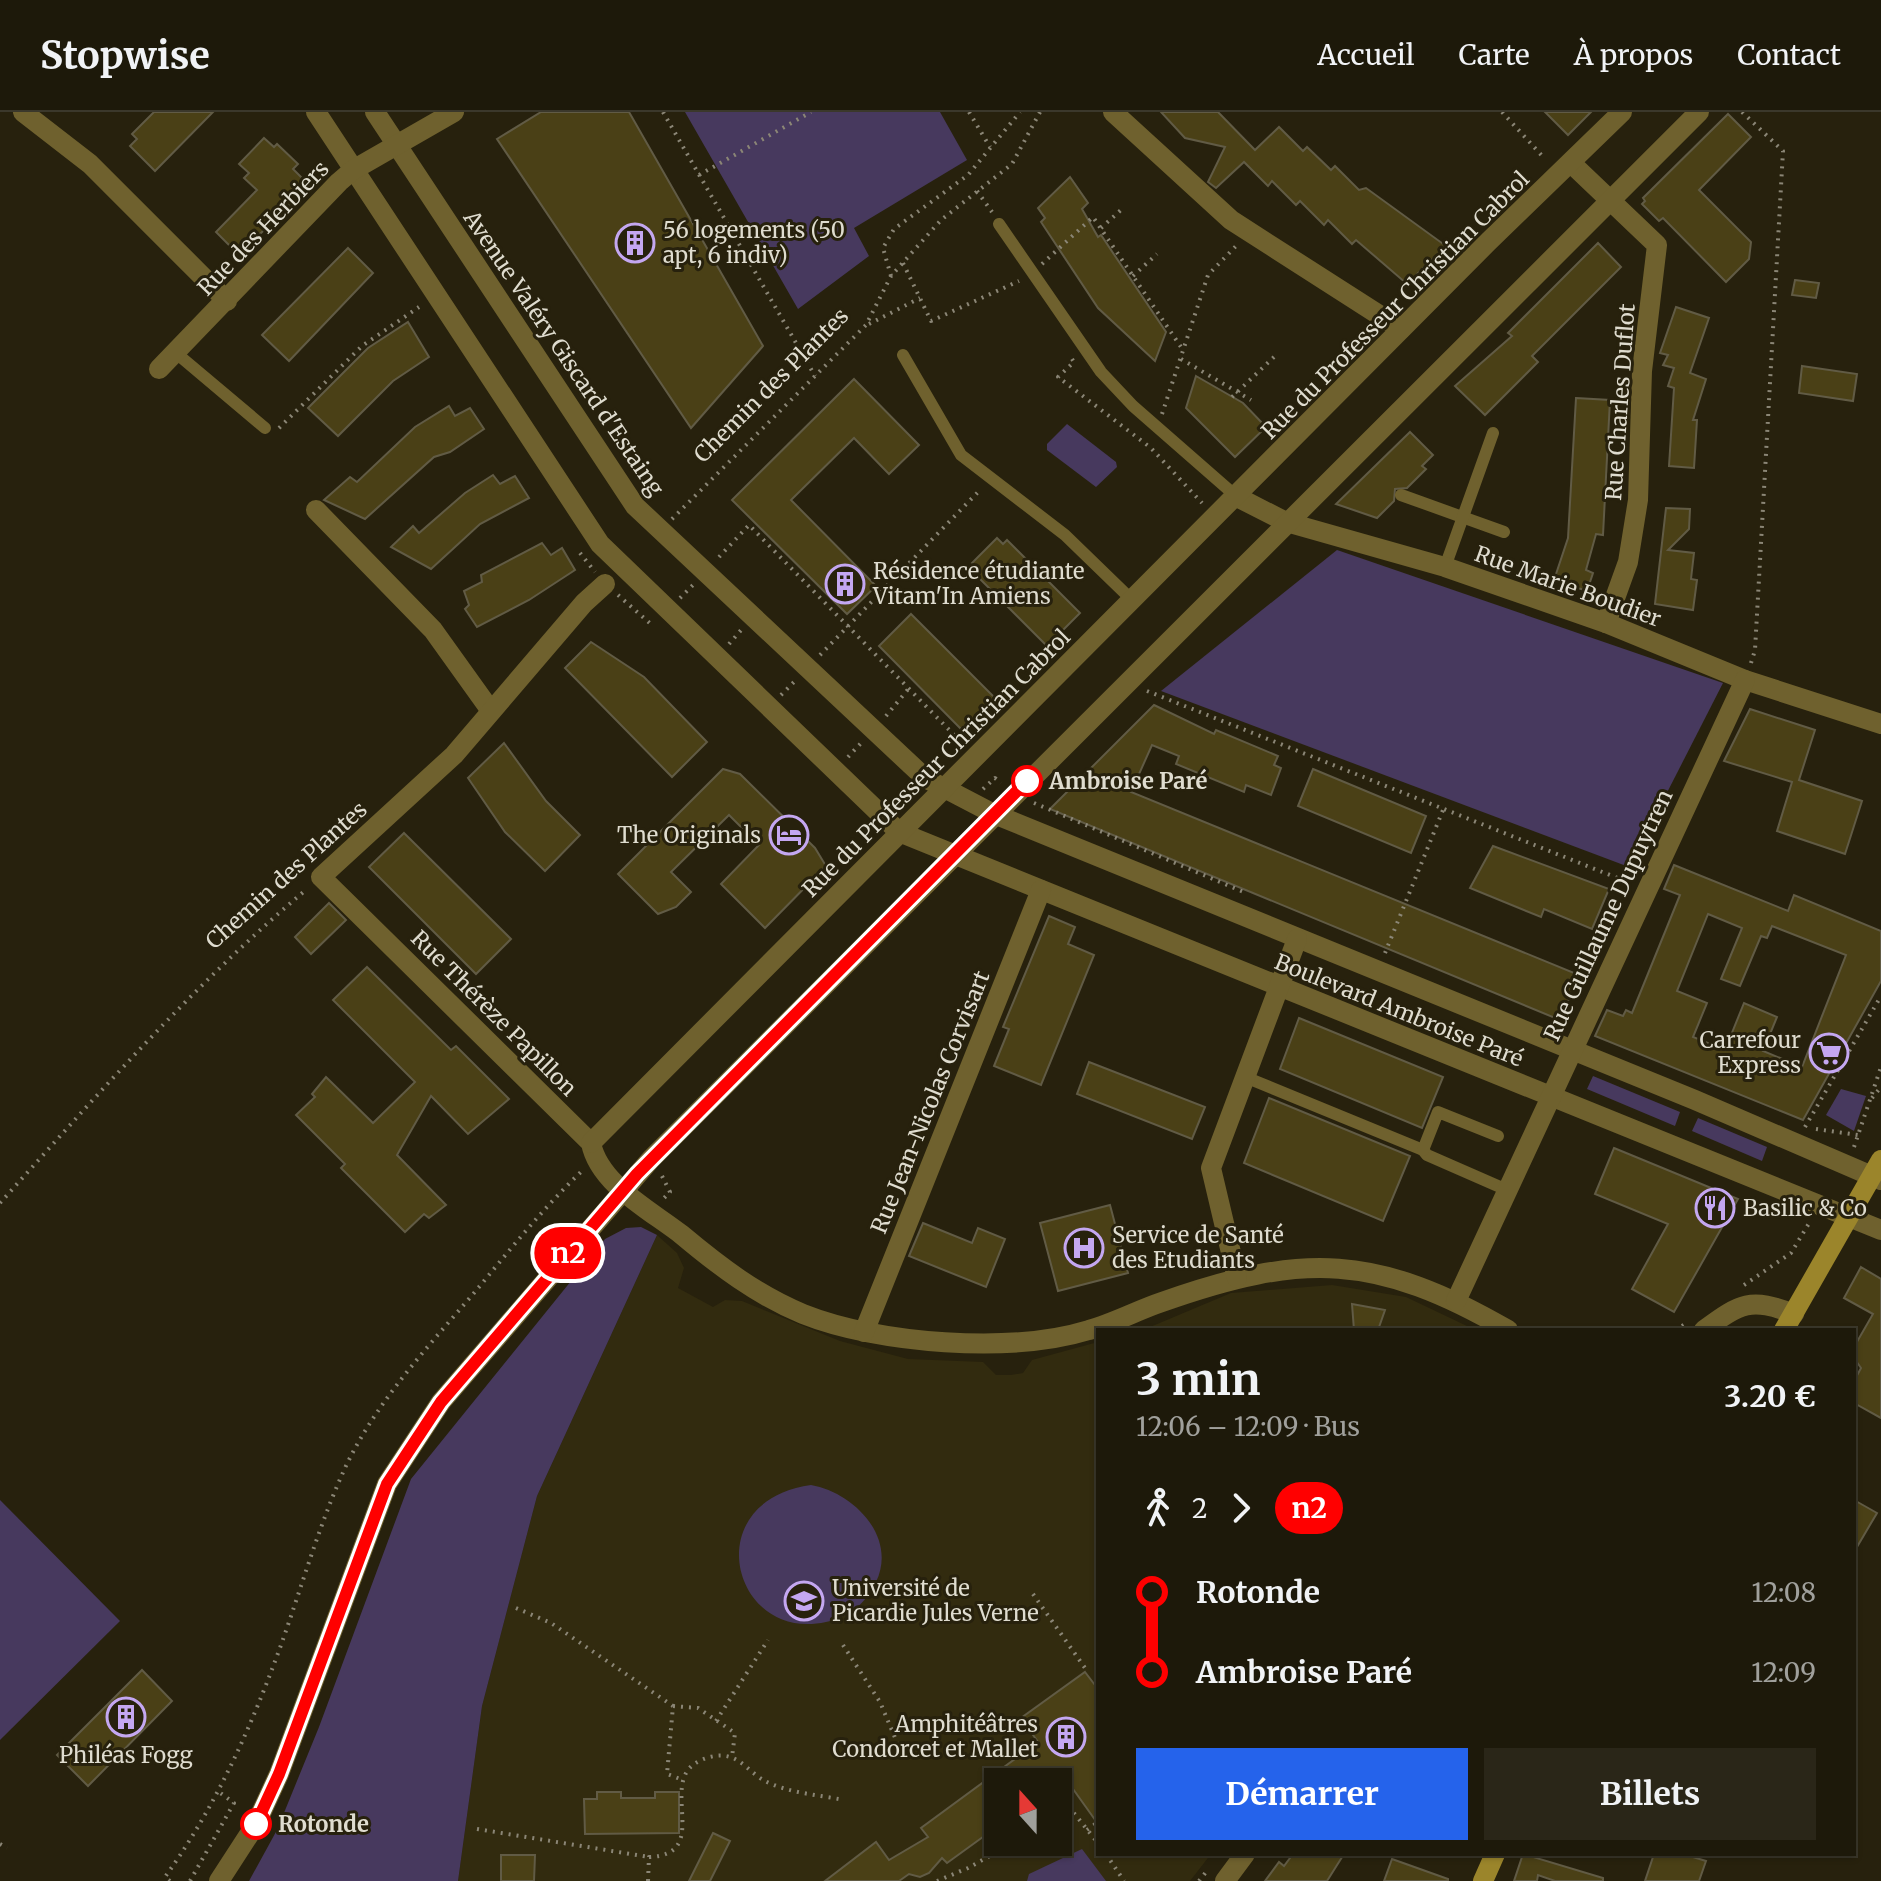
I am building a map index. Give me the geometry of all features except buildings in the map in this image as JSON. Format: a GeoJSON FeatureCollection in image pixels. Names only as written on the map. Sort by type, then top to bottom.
{"type":"FeatureCollection","features":[{"type":"Feature","properties":{"kind":"main road"},"geometry":{"type":"LineString","coordinates":[[1789,1322],[1878,1172]]}},
{"type":"Feature","properties":{"kind":"main road"},"geometry":{"type":"LineString","coordinates":[[1483,1881],[1494,1856]]}},
{"type":"Feature","properties":{"kind":"street"},"geometry":{"type":"LineString","coordinates":[[23,112],[90,164],[227,301]]}},
{"type":"Feature","properties":{"kind":"street"},"geometry":{"type":"LineString","coordinates":[[316,112],[600,544],[666,612],[899,832]]}},
{"type":"Feature","properties":{"kind":"street","name":"Avenue Valéry Giscard d'Estaing"},"geometry":{"type":"LineString","coordinates":[[375,112],[635,506],[925,778],[994,814]]}},
{"type":"Feature","properties":{"kind":"street","name":"Rue des Herbiers"},"geometry":{"type":"LineString","coordinates":[[159,369],[353,170],[454,112]]}},
{"type":"Feature","properties":{"kind":"street"},"geometry":{"type":"LineString","coordinates":[[1113,112],[1231,220],[1401,329]]}},
{"type":"Feature","properties":{"kind":"street","name":"Rue du Professeur Christian Cabrol"},"geometry":{"type":"LineString","coordinates":[[591,1143],[1401,329],[1622,112]]}},
{"type":"Feature","properties":{"kind":"street"},"geometry":{"type":"LineString","coordinates":[[219,1881],[256,1824],[279,1774],[387,1484],[441,1402],[623,1189],[954,854],[1699,112]]}},
{"type":"Feature","properties":{"kind":"street","name":"Rue Charles Duflot"},"geometry":{"type":"LineString","coordinates":[[1566,169],[1610,199],[1657,245],[1642,371],[1638,500],[1628,562],[1606,623]]}},
{"type":"Feature","properties":{"kind":"street","name":"Rue Marie Boudier"},"geometry":{"type":"LineString","coordinates":[[1237,497],[1286,522],[1445,567],[1606,623],[1745,680],[1881,724]]}},
{"type":"Feature","properties":{"kind":"street"},"geometry":{"type":"LineString","coordinates":[[316,510],[433,630],[491,711]]}},
{"type":"Feature","properties":{"kind":"street","name":"Chemin des Plantes"},"geometry":{"type":"LineString","coordinates":[[321,877],[454,755],[584,603],[605,584]]}},
{"type":"Feature","properties":{"kind":"street","name":"Rue Guillaume Dupuytren"},"geometry":{"type":"LineString","coordinates":[[1456,1301],[1745,680]]}},
{"type":"Feature","properties":{"kind":"street","name":"Boulevard Ambroise Paré"},"geometry":{"type":"LineString","coordinates":[[994,814],[1843,1163],[1878,1172]]}},
{"type":"Feature","properties":{"kind":"street","name":"Boulevard Ambroise Paré"},"geometry":{"type":"LineString","coordinates":[[899,832],[1549,1097],[1813,1215],[1848,1219],[1881,1230]]}},
{"type":"Feature","properties":{"kind":"street","name":"Rue Thérèze Papillon"},"geometry":{"type":"LineString","coordinates":[[321,877],[591,1143],[601,1171],[729,1275],[803,1314],[864,1332],[975,1344],[1010,1343],[1096,1328]]}},
{"type":"Feature","properties":{"kind":"street","name":"Rue Jean-Nicolas Corvisart"},"geometry":{"type":"LineString","coordinates":[[864,1332],[1041,890]]}},
{"type":"Feature","properties":{"kind":"street"},"geometry":{"type":"LineString","coordinates":[[1237,1278],[1211,1168],[1297,939]]}},
{"type":"Feature","properties":{"kind":"street","name":"Rue Thérèze Papillon"},"geometry":{"type":"LineString","coordinates":[[1096,1328],[1237,1278],[1279,1270],[1342,1267],[1371,1271],[1456,1301],[1504,1328]]}},
{"type":"Feature","properties":{"kind":"street"},"geometry":{"type":"LineString","coordinates":[[1701,1323],[1751,1301],[1789,1322]]}},
{"type":"Feature","properties":{"kind":"street"},"geometry":{"type":"LineString","coordinates":[[1225,1881],[1244,1856]]}},
{"type":"Feature","properties":{"kind":"lane"},"geometry":{"type":"LineString","coordinates":[[999,224],[1027,276],[1101,372],[1157,428],[1237,497]]}},
{"type":"Feature","properties":{"kind":"lane"},"geometry":{"type":"LineString","coordinates":[[176,353],[265,428]]}},
{"type":"Feature","properties":{"kind":"lane"},"geometry":{"type":"LineString","coordinates":[[903,355],[961,455],[1065,535],[1132,600]]}},
{"type":"Feature","properties":{"kind":"lane"},"geometry":{"type":"LineString","coordinates":[[1445,567],[1493,433]]}},
{"type":"Feature","properties":{"kind":"lane"},"geometry":{"type":"LineString","coordinates":[[1401,495],[1504,532]]}},
{"type":"Feature","properties":{"kind":"lane"},"geometry":{"type":"LineString","coordinates":[[1245,1077],[1423,1150],[1427,1155],[1507,1190]]}},
{"type":"Feature","properties":{"kind":"lane"},"geometry":{"type":"LineString","coordinates":[[1423,1150],[1438,1112],[1498,1136]]}},
{"type":"Feature","properties":{"kind":"path"},"geometry":{"type":"LineString","coordinates":[[663,112],[815,376]]}},
{"type":"Feature","properties":{"kind":"path"},"geometry":{"type":"LineString","coordinates":[[699,175],[811,112]]}},
{"type":"Feature","properties":{"kind":"path"},"geometry":{"type":"LineString","coordinates":[[969,112],[990,147]]}},
{"type":"Feature","properties":{"kind":"path"},"geometry":{"type":"LineString","coordinates":[[891,276],[883,248],[894,229],[968,175],[1020,112]]}},
{"type":"Feature","properties":{"kind":"path","name":"Chemin des Plantes"},"geometry":{"type":"LineString","coordinates":[[662,508],[672,519],[866,325],[891,276],[941,220],[1012,164],[1040,112]]}},
{"type":"Feature","properties":{"kind":"path"},"geometry":{"type":"LineString","coordinates":[[1502,112],[1566,169]]}},
{"type":"Feature","properties":{"kind":"path"},"geometry":{"type":"LineString","coordinates":[[1742,112],[1783,151],[1755,650],[1745,680]]}},
{"type":"Feature","properties":{"kind":"path"},"geometry":{"type":"LineString","coordinates":[[977,191],[999,224]]}},
{"type":"Feature","properties":{"kind":"path"},"geometry":{"type":"LineString","coordinates":[[1101,228],[1122,209]]}},
{"type":"Feature","properties":{"kind":"path"},"geometry":{"type":"LineString","coordinates":[[903,263],[931,321],[1027,276],[1093,217],[1183,350]]}},
{"type":"Feature","properties":{"kind":"path"},"geometry":{"type":"LineString","coordinates":[[1144,442],[1157,428],[1208,275],[1249,232]]}},
{"type":"Feature","properties":{"kind":"path"},"geometry":{"type":"LineString","coordinates":[[1133,276],[1157,254]]}},
{"type":"Feature","properties":{"kind":"path"},"geometry":{"type":"LineString","coordinates":[[411,294],[427,319]]}},
{"type":"Feature","properties":{"kind":"path"},"geometry":{"type":"LineString","coordinates":[[866,325],[920,298]]}},
{"type":"Feature","properties":{"kind":"path"},"geometry":{"type":"LineString","coordinates":[[265,428],[272,435],[362,346],[419,307]]}},
{"type":"Feature","properties":{"kind":"path"},"geometry":{"type":"LineString","coordinates":[[1232,397],[1274,357]]}},
{"type":"Feature","properties":{"kind":"path"},"geometry":{"type":"LineString","coordinates":[[1180,359],[1251,400]]}},
{"type":"Feature","properties":{"kind":"path"},"geometry":{"type":"LineString","coordinates":[[767,708],[991,478]]}},
{"type":"Feature","properties":{"kind":"path"},"geometry":{"type":"LineString","coordinates":[[1193,515],[1204,505],[1214,517]]}},
{"type":"Feature","properties":{"kind":"path"},"geometry":{"type":"LineString","coordinates":[[575,546],[605,584],[654,626],[749,525],[960,741],[972,730]]}},
{"type":"Feature","properties":{"kind":"path"},"geometry":{"type":"LineString","coordinates":[[1146,691],[1647,890]]}},
{"type":"Feature","properties":{"kind":"path"},"geometry":{"type":"LineString","coordinates":[[1385,953],[1443,810]]}},
{"type":"Feature","properties":{"kind":"path","name":"Chemin des Plantes"},"geometry":{"type":"LineString","coordinates":[[0,1203],[165,1020],[253,935],[321,877]]}},
{"type":"Feature","properties":{"kind":"path"},"geometry":{"type":"LineString","coordinates":[[1805,1127],[1881,996]]}},
{"type":"Feature","properties":{"kind":"path"},"geometry":{"type":"LineString","coordinates":[[1843,1163],[1859,1135],[1881,1067]]}},
{"type":"Feature","properties":{"kind":"path"},"geometry":{"type":"LineString","coordinates":[[1870,1100],[1881,1087]]}},
{"type":"Feature","properties":{"kind":"path"},"geometry":{"type":"LineString","coordinates":[[1780,1136],[1786,1123],[1859,1135]]}},
{"type":"Feature","properties":{"kind":"path"},"geometry":{"type":"LineString","coordinates":[[1797,1217],[1813,1215]]}},
{"type":"Feature","properties":{"kind":"path"},"geometry":{"type":"LineString","coordinates":[[1813,1215],[1819,1237],[1833,1245]]}},
{"type":"Feature","properties":{"kind":"path"},"geometry":{"type":"LineString","coordinates":[[1732,1293],[1791,1253],[1813,1215]]}},
{"type":"Feature","properties":{"kind":"path"},"geometry":{"type":"LineString","coordinates":[[1033,1594],[1085,1668]]}},
{"type":"Feature","properties":{"kind":"path"},"geometry":{"type":"LineString","coordinates":[[516,1608],[551,1623],[673,1706],[698,1708],[735,1733],[732,1757]]}},
{"type":"Feature","properties":{"kind":"path"},"geometry":{"type":"LineString","coordinates":[[716,1721],[768,1640]]}},
{"type":"Feature","properties":{"kind":"path"},"geometry":{"type":"LineString","coordinates":[[843,1645],[880,1702],[904,1759]]}},
{"type":"Feature","properties":{"kind":"path"},"geometry":{"type":"LineString","coordinates":[[673,1706],[667,1774],[683,1780]]}},
{"type":"Feature","properties":{"kind":"path"},"geometry":{"type":"LineString","coordinates":[[477,1829],[649,1857],[665,1856],[677,1848],[681,1834],[683,1780],[691,1766],[706,1758],[732,1757],[768,1783],[844,1800]]}},
{"type":"Feature","properties":{"kind":"path"},"geometry":{"type":"LineString","coordinates":[[190,1881],[234,1803],[219,1792]]}},
{"type":"Feature","properties":{"kind":"path"},"geometry":{"type":"LineString","coordinates":[[1072,1811],[1096,1841]]}},
{"type":"Feature","properties":{"kind":"path"},"geometry":{"type":"LineString","coordinates":[[1087,1830],[1096,1823]]}},
{"type":"Feature","properties":{"kind":"path"},"geometry":{"type":"LineString","coordinates":[[0,1844],[7,1848]]}},
{"type":"Feature","properties":{"kind":"path"},"geometry":{"type":"LineString","coordinates":[[937,1881],[990,1856]]}},
{"type":"Feature","properties":{"kind":"path"},"geometry":{"type":"LineString","coordinates":[[1107,1856],[1124,1881]]}},
{"type":"Feature","properties":{"kind":"path"},"geometry":{"type":"LineString","coordinates":[[648,1881],[649,1857]]}},
{"type":"Feature","properties":{"kind":"shaded area"},"geometry":{"type":"Polygon","coordinates":[[[685,112],[940,112],[967,160],[854,228],[869,256],[798,309],[685,112]]]}},
{"type":"Feature","properties":{"kind":"shaded area"},"geometry":{"type":"Polygon","coordinates":[[[1067,424],[1116,462],[1117,467],[1096,487],[1047,450],[1047,444],[1067,424]]]}},
{"type":"Feature","properties":{"kind":"shaded area"},"geometry":{"type":"Polygon","coordinates":[[[1337,550],[1723,683],[1629,867],[1161,691],[1337,550]]]}},
{"type":"Feature","properties":{"kind":"shaded area"},"geometry":{"type":"Polygon","coordinates":[[[1593,1076],[1680,1112],[1675,1126],[1587,1089],[1593,1076]]]}},
{"type":"Feature","properties":{"kind":"shaded area"},"geometry":{"type":"Polygon","coordinates":[[[1841,1089],[1866,1096],[1854,1131],[1826,1115],[1841,1089]]]}},
{"type":"Feature","properties":{"kind":"shaded area"},"geometry":{"type":"Polygon","coordinates":[[[1698,1118],[1767,1147],[1762,1161],[1692,1131],[1698,1118]]]}},
{"type":"Feature","properties":{"kind":"shaded area"},"geometry":{"type":"Polygon","coordinates":[[[641,1227],[657,1235],[537,1496],[482,1706],[458,1881],[249,1881],[277,1830],[319,1727],[411,1479],[605,1239],[626,1228],[641,1227]]]}},
{"type":"Feature","properties":{"kind":"shaded area","name":"Université de Picardie Jules Verne"},"geometry":{"type":"Polygon","coordinates":[[[657,1235],[677,1253],[684,1268],[678,1288],[713,1307],[725,1300],[742,1301],[840,1341],[908,1359],[983,1362],[996,1375],[1011,1375],[1023,1373],[1032,1360],[1096,1343],[1096,1856],[1209,1856],[1190,1881],[458,1881],[482,1706],[537,1496],[657,1235]]]}},
{"type":"Feature","properties":{"kind":"shaded area"},"geometry":{"type":"Polygon","coordinates":[[[1332,1285],[1406,1297],[1467,1326],[1148,1328],[1231,1293],[1332,1285]]]}},
{"type":"Feature","properties":{"kind":"shaded area"},"geometry":{"type":"Polygon","coordinates":[[[811,1485],[842,1497],[867,1519],[881,1548],[881,1565],[872,1590],[850,1613],[826,1622],[794,1623],[768,1612],[750,1592],[740,1567],[740,1541],[752,1516],[775,1496],[811,1485]]]}},
{"type":"Feature","properties":{"kind":"shaded area"},"geometry":{"type":"Polygon","coordinates":[[[0,1500],[120,1621],[0,1740],[0,1500]]]}},
{"type":"Feature","properties":{"kind":"shaded area"},"geometry":{"type":"Polygon","coordinates":[[[1082,1849],[1106,1881],[1027,1881],[1029,1874],[1082,1849]]]}},
{"type":"Feature","properties":{"kind":"bus line","name":"n2"},"geometry":{"type":"LineString","coordinates":[[256,1824],[279,1774],[387,1484],[441,1402],[637,1174],[1027,781]]}},
{"type":"Feature","properties":{"kind":"place","name":"56 logements (50 apt, 6 indiv)"},"geometry":{"type":"Point","coordinates":[635,243]}},
{"type":"Feature","properties":{"kind":"place","name":"Résidence étudiante Vitam'In Amiens"},"geometry":{"type":"Point","coordinates":[845,584]}},
{"type":"Feature","properties":{"kind":"place","name":"Ambroise Paré"},"geometry":{"type":"Point","coordinates":[1027,781]}},
{"type":"Feature","properties":{"kind":"place","name":"The Originals"},"geometry":{"type":"Point","coordinates":[789,835]}},
{"type":"Feature","properties":{"kind":"place","name":"Carrefour Express"},"geometry":{"type":"Point","coordinates":[1829,1053]}},
{"type":"Feature","properties":{"kind":"place","name":"Basilic & Co"},"geometry":{"type":"Point","coordinates":[1715,1208]}},
{"type":"Feature","properties":{"kind":"place","name":"Service de Santé des Etudiants"},"geometry":{"type":"Point","coordinates":[1084,1248]}},
{"type":"Feature","properties":{"kind":"place","name":"Université de Picardie Jules Verne"},"geometry":{"type":"Point","coordinates":[804,1601]}},
{"type":"Feature","properties":{"kind":"place","name":"Philéas Fogg"},"geometry":{"type":"Point","coordinates":[126,1717]}},
{"type":"Feature","properties":{"kind":"place","name":"Amphitéâtres Condorcet et Mallet"},"geometry":{"type":"Point","coordinates":[1066,1737]}},
{"type":"Feature","properties":{"kind":"place","name":"Rotonde"},"geometry":{"type":"Point","coordinates":[256,1824]}}]}
